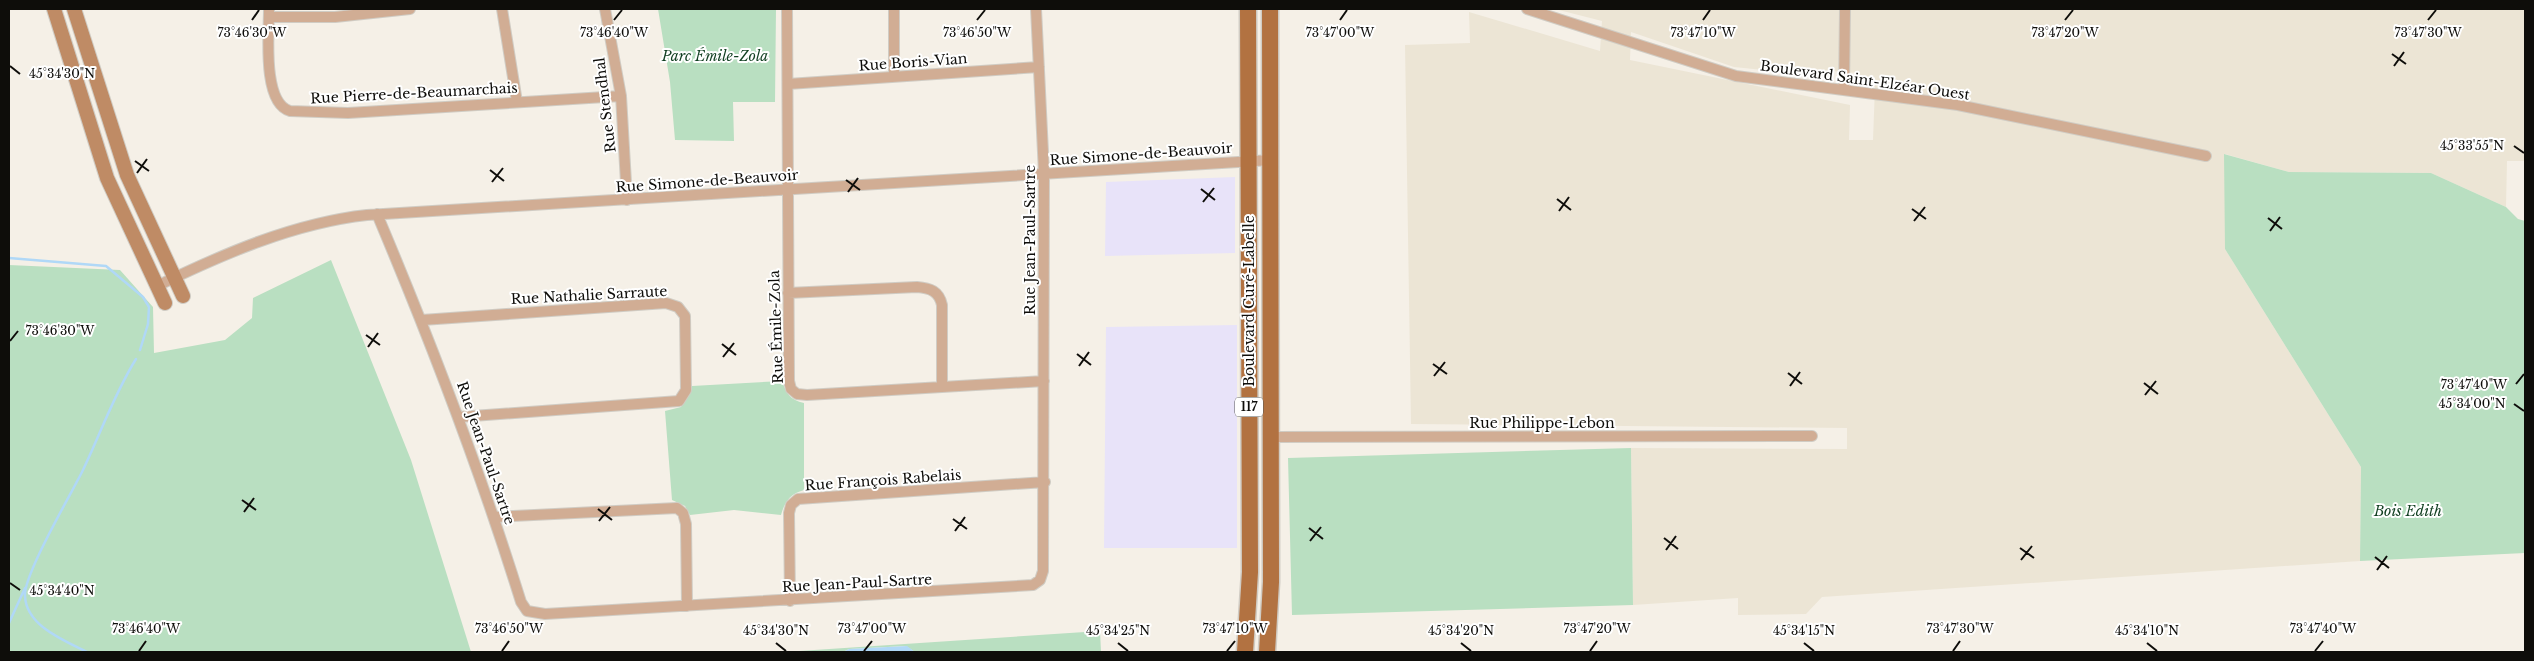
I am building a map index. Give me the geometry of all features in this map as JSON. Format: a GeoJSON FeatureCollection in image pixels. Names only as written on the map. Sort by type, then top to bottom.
{"type":"FeatureCollection","features":[{"type":"Feature","properties":{"kind":"main road","name":"Boulevard Curé-Labelle"},"geometry":{"type":"LineString","coordinates":[[1245,652],[1250,572],[1248,9]]}},
{"type":"Feature","properties":{"kind":"main road","name":"Boulevard Curé-Labelle"},"geometry":{"type":"LineString","coordinates":[[1267,652],[1271,598],[1270,9]]}},
{"type":"Feature","properties":{"kind":"street"},"geometry":{"type":"LineString","coordinates":[[54,9],[107,178],[165,303]]}},
{"type":"Feature","properties":{"kind":"street"},"geometry":{"type":"LineString","coordinates":[[74,9],[127,175],[183,296]]}},
{"type":"Feature","properties":{"kind":"street"},"geometry":{"type":"LineString","coordinates":[[269,13],[335,17],[410,9]]}},
{"type":"Feature","properties":{"kind":"street"},"geometry":{"type":"LineString","coordinates":[[502,9],[517,102]]}},
{"type":"Feature","properties":{"kind":"street","name":"Rue Stendhal"},"geometry":{"type":"LineString","coordinates":[[605,9],[620,96],[627,200]]}},
{"type":"Feature","properties":{"kind":"street","name":"Rue Émile-Zola"},"geometry":{"type":"LineString","coordinates":[[787,9],[789,381],[793,391],[807,395],[1044,381]]}},
{"type":"Feature","properties":{"kind":"street"},"geometry":{"type":"LineString","coordinates":[[894,9],[894,78]]}},
{"type":"Feature","properties":{"kind":"street","name":"Rue Jean-Paul-Sartre"},"geometry":{"type":"LineString","coordinates":[[377,214],[422,320],[459,416],[521,602],[529,612],[545,614],[1036,584],[1043,574],[1044,568],[1045,482],[1044,173],[1036,9]]}},
{"type":"Feature","properties":{"kind":"street","name":"Boulevard Saint-Elzéar Ouest"},"geometry":{"type":"LineString","coordinates":[[1527,9],[1725,74],[1964,106],[2206,156]]}},
{"type":"Feature","properties":{"kind":"street"},"geometry":{"type":"LineString","coordinates":[[1844,89],[1845,9]]}},
{"type":"Feature","properties":{"kind":"street","name":"Rue Pierre-de-Beaumarchais"},"geometry":{"type":"LineString","coordinates":[[269,13],[270,73],[277,102],[286,110],[348,112],[620,96]]}},
{"type":"Feature","properties":{"kind":"street","name":"Rue Boris-Vian"},"geometry":{"type":"LineString","coordinates":[[788,84],[1039,68]]}},
{"type":"Feature","properties":{"kind":"street","name":"Rue Simone-de-Beauvoir"},"geometry":{"type":"LineString","coordinates":[[157,286],[278,235],[344,218],[377,214],[1271,160]]}},
{"type":"Feature","properties":{"kind":"street"},"geometry":{"type":"LineString","coordinates":[[788,293],[917,287],[934,291],[939,295],[942,305],[942,386]]}},
{"type":"Feature","properties":{"kind":"street","name":"Rue Nathalie Sarraute"},"geometry":{"type":"LineString","coordinates":[[422,320],[666,303],[678,307],[684,313],[686,390],[679,401],[459,416]]}},
{"type":"Feature","properties":{"kind":"street","name":"Rue Philippe-Lebon"},"geometry":{"type":"LineString","coordinates":[[1271,437],[1812,436]]}},
{"type":"Feature","properties":{"kind":"street","name":"Rue François Rabelais"},"geometry":{"type":"LineString","coordinates":[[790,600],[789,513],[791,505],[798,499],[1045,482]]}},
{"type":"Feature","properties":{"kind":"street"},"geometry":{"type":"LineString","coordinates":[[494,517],[676,508],[683,513],[686,524],[687,606]]}},
{"type":"Feature","properties":{"kind":"shaded area"},"geometry":{"type":"Polygon","coordinates":[[[1555,9],[2525,9],[2525,161],[2507,161],[2506,207],[2431,173],[2289,172],[2225,154],[2225,249],[2361,467],[2360,561],[1822,597],[1806,614],[1738,615],[1738,598],[1633,605],[1631,448],[1847,449],[1847,428],[1411,424],[1405,45],[1470,43],[1469,12],[1600,51],[1602,21],[1555,9]],[[1631,32],[1630,60],[1850,105],[1849,140],[1873,140],[1875,87],[1861,81],[1858,73],[1832,71],[1829,77],[1734,67],[1631,32]]]}},
{"type":"Feature","properties":{"kind":"shaded area"},"geometry":{"type":"Polygon","coordinates":[[[1235,177],[1235,253],[1105,256],[1106,182],[1235,177]]]}},
{"type":"Feature","properties":{"kind":"shaded area"},"geometry":{"type":"Polygon","coordinates":[[[1237,325],[1237,548],[1104,548],[1106,327],[1237,325]]]}},
{"type":"Feature","properties":{"kind":"green space","name":"Parc Émile-Zola"},"geometry":{"type":"Polygon","coordinates":[[[658,9],[776,9],[775,102],[733,102],[734,141],[675,140],[670,82],[658,9]]]}},
{"type":"Feature","properties":{"kind":"green space","name":"Bois Edith"},"geometry":{"type":"Polygon","coordinates":[[[2224,154],[2289,172],[2431,173],[2506,207],[2518,219],[2525,221],[2525,553],[2360,561],[2361,467],[2225,249],[2224,154]]]}},
{"type":"Feature","properties":{"kind":"green space"},"geometry":{"type":"Polygon","coordinates":[[[331,260],[411,460],[471,652],[9,652],[9,265],[120,270],[153,307],[154,353],[225,340],[252,318],[253,298],[331,260]]]}},
{"type":"Feature","properties":{"kind":"green space"},"geometry":{"type":"Polygon","coordinates":[[[782,381],[789,395],[795,400],[804,403],[804,490],[789,499],[781,515],[734,510],[690,515],[685,506],[672,500],[665,411],[681,407],[692,386],[782,381]]]}},
{"type":"Feature","properties":{"kind":"green space"},"geometry":{"type":"Polygon","coordinates":[[[1631,448],[1633,605],[1292,615],[1288,458],[1631,448]]]}},
{"type":"Feature","properties":{"kind":"green space"},"geometry":{"type":"Polygon","coordinates":[[[1100,631],[1101,652],[915,652],[906,646],[849,649],[843,652],[784,652],[1100,631]]]}},
{"type":"Feature","properties":{"kind":"water"},"geometry":{"type":"Polygon","coordinates":[[[907,646],[915,652],[843,652],[849,649],[907,646]]]}},
{"type":"Feature","properties":{"kind":"waterway"},"geometry":{"type":"LineString","coordinates":[[9,258],[106,266],[143,297],[149,307],[148,324],[140,350]]}},
{"type":"Feature","properties":{"kind":"waterway"},"geometry":{"type":"LineString","coordinates":[[87,652],[58,637],[39,624],[27,607],[26,586],[39,554],[82,472],[114,400],[136,359]]}},
{"type":"Feature","properties":{"kind":"waterway"},"geometry":{"type":"LineString","coordinates":[[9,623],[25,588]]}}]}
